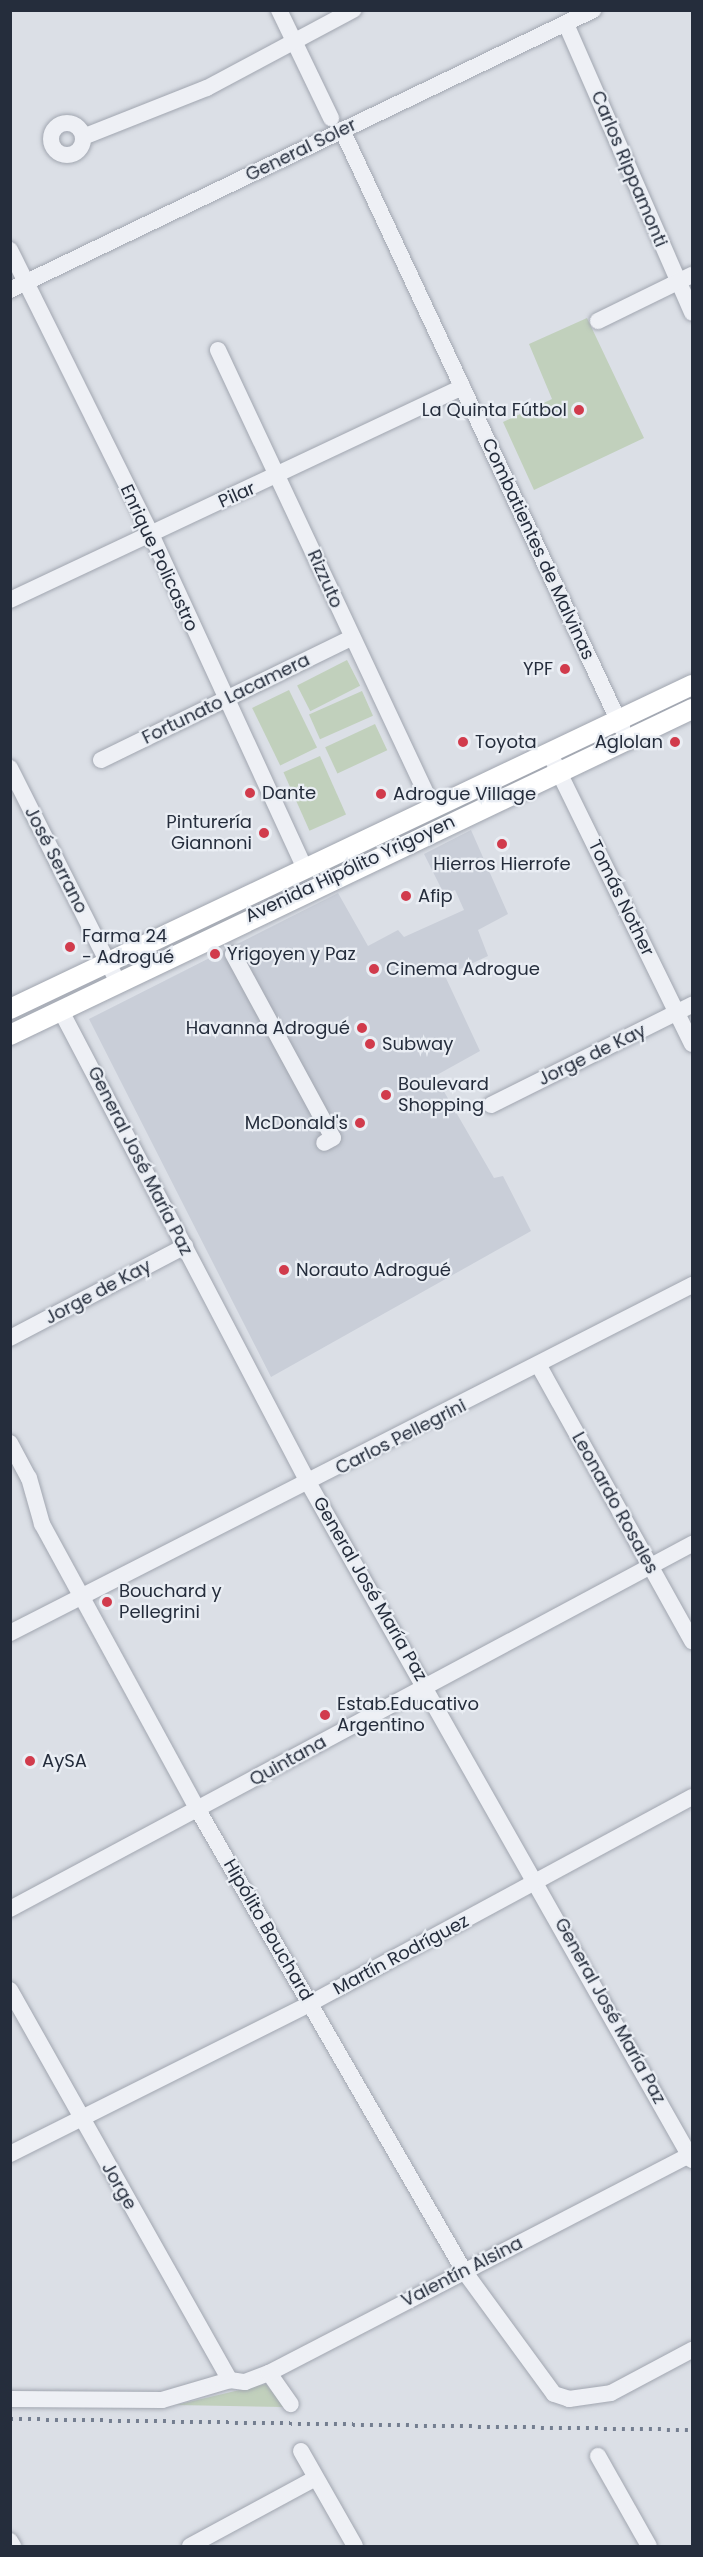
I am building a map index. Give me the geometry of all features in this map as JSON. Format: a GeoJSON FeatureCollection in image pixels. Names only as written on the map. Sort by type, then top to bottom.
{"type":"FeatureCollection","features":[{"type":"Feature","properties":{"kind":"main road","name":"Avenida Hipólito Yrigoyen"},"geometry":{"type":"LineString","coordinates":[[10,1009],[304,867],[693,686]]}},
{"type":"Feature","properties":{"kind":"main road","name":"Avenida Hipólito Yrigoyen"},"geometry":{"type":"LineString","coordinates":[[10,1035],[558,770],[693,709]]}},
{"type":"Feature","properties":{"kind":"street","name":"Combatientes de Malvinas"},"geometry":{"type":"LineString","coordinates":[[279,10],[462,387],[627,739]]}},
{"type":"Feature","properties":{"kind":"street"},"geometry":{"type":"LineString","coordinates":[[83,138],[207,88],[293,40],[353,10]]}},
{"type":"Feature","properties":{"kind":"street","name":"General Soler"},"geometry":{"type":"LineString","coordinates":[[10,290],[336,124],[566,24],[593,10]]}},
{"type":"Feature","properties":{"kind":"street","name":"Carlos Rippamonti"},"geometry":{"type":"LineString","coordinates":[[566,24],[685,279],[693,313]]}},
{"type":"Feature","properties":{"kind":"street","name":"Enrique Policastro"},"geometry":{"type":"LineString","coordinates":[[10,250],[150,534],[224,700],[304,867]]}},
{"type":"Feature","properties":{"kind":"street"},"geometry":{"type":"LineString","coordinates":[[598,321],[685,279]]}},
{"type":"Feature","properties":{"kind":"street","name":"Rizzuto"},"geometry":{"type":"LineString","coordinates":[[218,350],[351,638],[433,808]]}},
{"type":"Feature","properties":{"kind":"street","name":"Pilar"},"geometry":{"type":"LineString","coordinates":[[10,600],[278,477],[462,387]]}},
{"type":"Feature","properties":{"kind":"street","name":"Fortunato Lacamera"},"geometry":{"type":"LineString","coordinates":[[101,760],[351,638]]}},
{"type":"Feature","properties":{"kind":"street","name":"Tomás Nother"},"geometry":{"type":"LineString","coordinates":[[549,752],[685,1009],[693,1044]]}},
{"type":"Feature","properties":{"kind":"street","name":"José Serrano"},"geometry":{"type":"LineString","coordinates":[[10,768],[118,983]]}},
{"type":"Feature","properties":{"kind":"street"},"geometry":{"type":"LineString","coordinates":[[234,954],[333,1138],[324,1143]]}},
{"type":"Feature","properties":{"kind":"street","name":"Jorge de Kay"},"geometry":{"type":"LineString","coordinates":[[491,1105],[685,1009]]}},
{"type":"Feature","properties":{"kind":"street","name":"General José María Paz"},"geometry":{"type":"LineString","coordinates":[[61,1011],[309,1484],[538,1881],[692,2157]]}},
{"type":"Feature","properties":{"kind":"street","name":"Jorge de Kay"},"geometry":{"type":"LineString","coordinates":[[10,1338],[184,1246]]}},
{"type":"Feature","properties":{"kind":"street","name":"Carlos Pellegrini"},"geometry":{"type":"LineString","coordinates":[[10,1633],[80,1596],[309,1484],[693,1285]]}},
{"type":"Feature","properties":{"kind":"street","name":"Leonardo Rosales"},"geometry":{"type":"LineString","coordinates":[[539,1365],[693,1641]]}},
{"type":"Feature","properties":{"kind":"street","name":"Hipólito Bouchard"},"geometry":{"type":"LineString","coordinates":[[10,1443],[29,1478],[42,1524],[80,1596],[198,1810],[464,2271],[560,2397],[611,2393],[693,2350]]}},
{"type":"Feature","properties":{"kind":"street","name":"Quintana"},"geometry":{"type":"LineString","coordinates":[[10,1909],[693,1544]]}},
{"type":"Feature","properties":{"kind":"street","name":"Martín Rodríguez"},"geometry":{"type":"LineString","coordinates":[[10,2154],[311,2003],[693,1797]]}},
{"type":"Feature","properties":{"kind":"street","name":"Jorge"},"geometry":{"type":"LineString","coordinates":[[10,1990],[230,2380]]}},
{"type":"Feature","properties":{"kind":"street","name":"Valentín Alsina"},"geometry":{"type":"LineString","coordinates":[[10,2399],[162,2400],[230,2380],[245,2382],[269,2373],[464,2271],[692,2157]]}},
{"type":"Feature","properties":{"kind":"street"},"geometry":{"type":"LineString","coordinates":[[269,2373],[291,2404]]}},
{"type":"Feature","properties":{"kind":"street"},"geometry":{"type":"LineString","coordinates":[[301,2451],[355,2547]]}},
{"type":"Feature","properties":{"kind":"street"},"geometry":{"type":"LineString","coordinates":[[598,2456],[649,2547]]}},
{"type":"Feature","properties":{"kind":"street"},"geometry":{"type":"LineString","coordinates":[[190,2547],[316,2478]]}},
{"type":"Feature","properties":{"kind":"street"},"geometry":{"type":"LineString","coordinates":[[10,2541],[13,2547]]}},
{"type":"Feature","properties":{"kind":"shaded area"},"geometry":{"type":"Polygon","coordinates":[[[471,830],[508,914],[478,930],[488,956],[445,976],[480,1051],[435,1076],[494,1178],[503,1176],[531,1231],[271,1377],[89,1019],[338,893],[368,946],[398,930],[404,937],[464,910],[455,890],[444,894],[424,854],[471,830]]]}},
{"type":"Feature","properties":{"kind":"green space","name":"La Quinta Fútbol"},"geometry":{"type":"Polygon","coordinates":[[[587,318],[644,438],[534,490],[503,422],[552,399],[529,344],[587,318]]]}},
{"type":"Feature","properties":{"kind":"green space"},"geometry":{"type":"Polygon","coordinates":[[[347,660],[360,686],[310,711],[297,685],[347,660]]]}},
{"type":"Feature","properties":{"kind":"green space"},"geometry":{"type":"Polygon","coordinates":[[[289,690],[317,748],[280,765],[252,708],[289,690]]]}},
{"type":"Feature","properties":{"kind":"green space"},"geometry":{"type":"Polygon","coordinates":[[[362,691],[373,716],[320,739],[309,715],[362,691]]]}},
{"type":"Feature","properties":{"kind":"green space"},"geometry":{"type":"Polygon","coordinates":[[[375,724],[387,750],[337,774],[325,747],[375,724]]]}},
{"type":"Feature","properties":{"kind":"green space"},"geometry":{"type":"Polygon","coordinates":[[[320,756],[346,814],[309,831],[283,772],[320,756]]]}},
{"type":"Feature","properties":{"kind":"green space"},"geometry":{"type":"Polygon","coordinates":[[[266,2384],[284,2407],[176,2405],[231,2392],[266,2384]]]}},
{"type":"Feature","properties":{"kind":"railway"},"geometry":{"type":"LineString","coordinates":[[10,2419],[692,2430]]}},
{"type":"Feature","properties":{"kind":"place","name":"La Quinta Fútbol"},"geometry":{"type":"Point","coordinates":[579,410]}},
{"type":"Feature","properties":{"kind":"place","name":"YPF"},"geometry":{"type":"Point","coordinates":[565,669]}},
{"type":"Feature","properties":{"kind":"place","name":"Toyota"},"geometry":{"type":"Point","coordinates":[463,742]}},
{"type":"Feature","properties":{"kind":"place","name":"Aglolan"},"geometry":{"type":"Point","coordinates":[675,742]}},
{"type":"Feature","properties":{"kind":"place","name":"Dante"},"geometry":{"type":"Point","coordinates":[250,793]}},
{"type":"Feature","properties":{"kind":"place","name":"Adrogue Village"},"geometry":{"type":"Point","coordinates":[381,794]}},
{"type":"Feature","properties":{"kind":"place","name":"Pinturería Giannoni"},"geometry":{"type":"Point","coordinates":[264,833]}},
{"type":"Feature","properties":{"kind":"place","name":"Hierros Hierrofe"},"geometry":{"type":"Point","coordinates":[502,844]}},
{"type":"Feature","properties":{"kind":"place","name":"Afip"},"geometry":{"type":"Point","coordinates":[406,896]}},
{"type":"Feature","properties":{"kind":"place","name":"Farma 24 - Adrogué"},"geometry":{"type":"Point","coordinates":[70,947]}},
{"type":"Feature","properties":{"kind":"place","name":"Yrigoyen y Paz"},"geometry":{"type":"Point","coordinates":[215,954]}},
{"type":"Feature","properties":{"kind":"place","name":"Cinema Adrogue"},"geometry":{"type":"Point","coordinates":[374,969]}},
{"type":"Feature","properties":{"kind":"place","name":"Havanna Adrogué"},"geometry":{"type":"Point","coordinates":[362,1028]}},
{"type":"Feature","properties":{"kind":"place","name":"Subway"},"geometry":{"type":"Point","coordinates":[370,1044]}},
{"type":"Feature","properties":{"kind":"place","name":"Boulevard Shopping"},"geometry":{"type":"Point","coordinates":[386,1095]}},
{"type":"Feature","properties":{"kind":"place","name":"McDonald's"},"geometry":{"type":"Point","coordinates":[360,1123]}},
{"type":"Feature","properties":{"kind":"place","name":"Norauto Adrogué"},"geometry":{"type":"Point","coordinates":[284,1270]}},
{"type":"Feature","properties":{"kind":"place","name":"Bouchard y Pellegrini"},"geometry":{"type":"Point","coordinates":[107,1602]}},
{"type":"Feature","properties":{"kind":"place","name":"Estab.Educativo Argentino"},"geometry":{"type":"Point","coordinates":[325,1715]}},
{"type":"Feature","properties":{"kind":"place","name":"AySA"},"geometry":{"type":"Point","coordinates":[30,1761]}}]}
